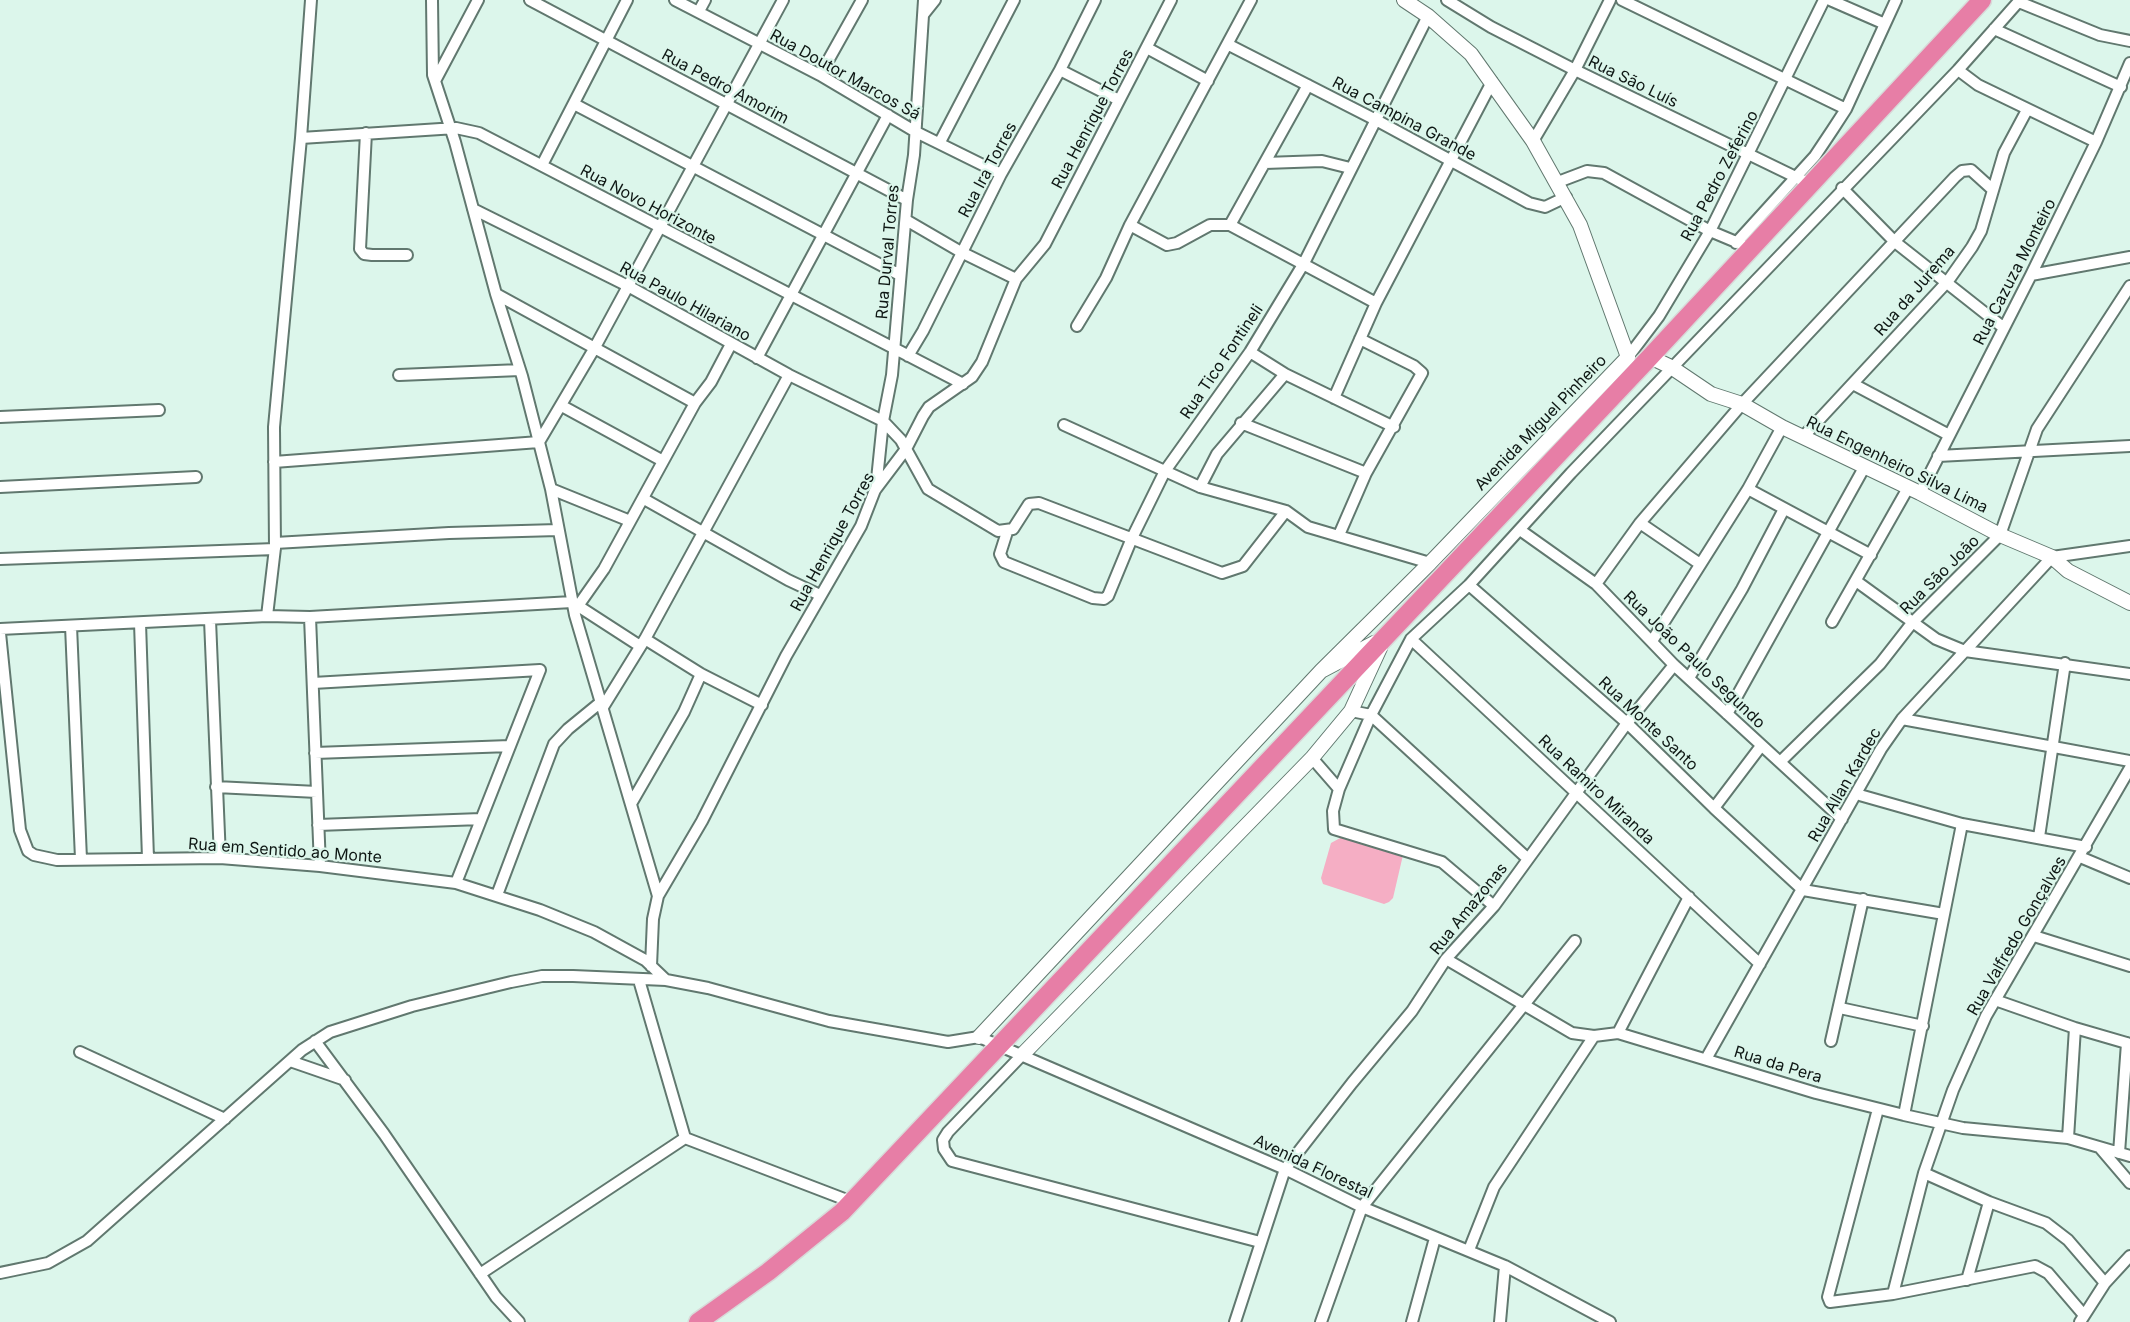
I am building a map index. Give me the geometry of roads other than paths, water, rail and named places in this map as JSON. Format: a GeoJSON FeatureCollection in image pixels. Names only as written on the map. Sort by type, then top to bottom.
{"type":"FeatureCollection","features":[{"type":"Feature","properties":{"kind":"highway"},"geometry":{"type":"LineString","coordinates":[[698,1322],[799,1248],[852,1202],[1384,638],[1631,364],[1650,357],[1743,245],[1982,0]]}},
{"type":"Feature","properties":{"kind":"street"},"geometry":{"type":"LineString","coordinates":[[267,616],[275,546],[276,399],[301,138],[311,0]]}},
{"type":"Feature","properties":{"kind":"street"},"geometry":{"type":"LineString","coordinates":[[432,0],[431,63],[435,81],[451,128],[496,294],[520,370],[551,489],[575,604],[658,896]]}},
{"type":"Feature","properties":{"kind":"street"},"geometry":{"type":"LineString","coordinates":[[435,81],[478,0]]}},
{"type":"Feature","properties":{"kind":"street","name":"Rua Pedro Amorim"},"geometry":{"type":"LineString","coordinates":[[530,0],[907,200]]}},
{"type":"Feature","properties":{"kind":"street"},"geometry":{"type":"LineString","coordinates":[[542,165],[627,0]]}},
{"type":"Feature","properties":{"kind":"street","name":"Rua Doutor Marcos Sá"},"geometry":{"type":"LineString","coordinates":[[675,0],[820,75],[916,132],[1001,174]]}},
{"type":"Feature","properties":{"kind":"street"},"geometry":{"type":"LineString","coordinates":[[699,11],[705,0]]}},
{"type":"Feature","properties":{"kind":"street"},"geometry":{"type":"LineString","coordinates":[[539,442],[594,350],[783,0]]}},
{"type":"Feature","properties":{"kind":"street"},"geometry":{"type":"LineString","coordinates":[[820,75],[862,0]]}},
{"type":"Feature","properties":{"kind":"street","name":"Rua Durval Torres"},"geometry":{"type":"LineString","coordinates":[[875,490],[894,350],[907,200],[916,132],[924,0]]}},
{"type":"Feature","properties":{"kind":"street"},"geometry":{"type":"LineString","coordinates":[[923,16],[934,0]]}},
{"type":"Feature","properties":{"kind":"street"},"geometry":{"type":"LineString","coordinates":[[940,142],[1014,0]]}},
{"type":"Feature","properties":{"kind":"street","name":"Rua Ira Torres"},"geometry":{"type":"LineString","coordinates":[[908,356],[1001,174],[1060,70],[1095,0]]}},
{"type":"Feature","properties":{"kind":"street","name":"Rua Henrique Torres"},"geometry":{"type":"LineString","coordinates":[[651,966],[653,919],[658,896],[702,821],[820,595],[861,526],[875,490],[906,448],[929,407],[963,384],[982,362],[1016,279],[1045,244],[1171,0]]}},
{"type":"Feature","properties":{"kind":"street"},"geometry":{"type":"LineString","coordinates":[[1077,326],[1106,278],[1130,225],[1229,45],[1251,0]]}},
{"type":"Feature","properties":{"kind":"street","name":"Avenida Miguel Pinheiro"},"geometry":{"type":"LineString","coordinates":[[979,1037],[1321,671],[1631,364],[1580,225],[1533,141],[1471,54],[1428,16],[1404,0]]}},
{"type":"Feature","properties":{"kind":"street","name":"Rua São Luís"},"geometry":{"type":"LineString","coordinates":[[1447,0],[1491,27],[1575,70],[1804,180]]}},
{"type":"Feature","properties":{"kind":"street"},"geometry":{"type":"LineString","coordinates":[[1533,141],[1575,70],[1610,0]]}},
{"type":"Feature","properties":{"kind":"street"},"geometry":{"type":"LineString","coordinates":[[1622,0],[1846,109]]}},
{"type":"Feature","properties":{"kind":"street","name":"Rua Pedro Zeferino"},"geometry":{"type":"LineString","coordinates":[[1631,364],[1710,231],[1824,0]]}},
{"type":"Feature","properties":{"kind":"street"},"geometry":{"type":"LineString","coordinates":[[1830,0],[1885,24]]}},
{"type":"Feature","properties":{"kind":"street"},"geometry":{"type":"LineString","coordinates":[[1804,180],[1815,156],[1846,109],[1896,0]]}},
{"type":"Feature","properties":{"kind":"street"},"geometry":{"type":"LineString","coordinates":[[1494,906],[1442,862],[1334,829],[1333,812],[1339,789],[1371,715],[1411,639],[1469,585],[1671,367],[1958,70],[2020,1],[2100,35],[2130,40]]}},
{"type":"Feature","properties":{"kind":"street","name":"Rua Tico Fontineli"},"geometry":{"type":"LineString","coordinates":[[1007,532],[1000,554],[1004,562],[1099,600],[1108,596],[1132,538],[1165,471],[1250,352],[1304,263],[1428,16]]}},
{"type":"Feature","properties":{"kind":"street"},"geometry":{"type":"LineString","coordinates":[[1994,29],[2121,87]]}},
{"type":"Feature","properties":{"kind":"street","name":"Rua Campina Grande"},"geometry":{"type":"LineString","coordinates":[[1229,45],[1536,205],[1545,207],[1566,197]]}},
{"type":"Feature","properties":{"kind":"street"},"geometry":{"type":"LineString","coordinates":[[1147,48],[1208,81]]}},
{"type":"Feature","properties":{"kind":"street","name":"Rua Cazuza Monteiro"},"geometry":{"type":"LineString","coordinates":[[1832,622],[1871,555],[1938,456],[2096,142],[2130,63]]}},
{"type":"Feature","properties":{"kind":"street"},"geometry":{"type":"LineString","coordinates":[[1060,70],[1119,100]]}},
{"type":"Feature","properties":{"kind":"street"},"geometry":{"type":"LineString","coordinates":[[1958,70],[1978,85],[2096,142]]}},
{"type":"Feature","properties":{"kind":"street"},"geometry":{"type":"LineString","coordinates":[[1334,398],[1376,303],[1449,160],[1492,82]]}},
{"type":"Feature","properties":{"kind":"street"},"geometry":{"type":"LineString","coordinates":[[1230,225],[1308,85]]}},
{"type":"Feature","properties":{"kind":"street"},"geometry":{"type":"LineString","coordinates":[[574,104],[900,274]]}},
{"type":"Feature","properties":{"kind":"street","name":"Rua da Jurema"},"geometry":{"type":"LineString","coordinates":[[1803,437],[1948,281],[1981,231],[2004,153],[2027,110]]}},
{"type":"Feature","properties":{"kind":"street"},"geometry":{"type":"LineString","coordinates":[[757,358],[888,115]]}},
{"type":"Feature","properties":{"kind":"street","name":"Rua Novo Horizonte"},"geometry":{"type":"LineString","coordinates":[[301,138],[451,128],[479,134],[963,384]]}},
{"type":"Feature","properties":{"kind":"street"},"geometry":{"type":"LineString","coordinates":[[366,133],[360,249],[364,254],[407,255]]}},
{"type":"Feature","properties":{"kind":"street"},"geometry":{"type":"LineString","coordinates":[[1265,163],[1322,161],[1350,168]]}},
{"type":"Feature","properties":{"kind":"street"},"geometry":{"type":"LineString","coordinates":[[1558,183],[1587,171],[1604,173],[1710,231],[1743,245]]}},
{"type":"Feature","properties":{"kind":"street"},"geometry":{"type":"LineString","coordinates":[[1596,584],[1640,523],[1742,404],[1962,171],[1974,171],[1992,189]]}},
{"type":"Feature","properties":{"kind":"street"},"geometry":{"type":"LineString","coordinates":[[1842,188],[1896,242],[1948,281],[2004,328]]}},
{"type":"Feature","properties":{"kind":"street","name":"Rua Paulo Hilariano"},"geometry":{"type":"LineString","coordinates":[[473,209],[628,286],[789,375],[883,421]]}},
{"type":"Feature","properties":{"kind":"street"},"geometry":{"type":"LineString","coordinates":[[906,220],[961,252],[1016,279]]}},
{"type":"Feature","properties":{"kind":"street"},"geometry":{"type":"LineString","coordinates":[[1130,225],[1167,245],[1178,243],[1210,225],[1230,225],[1376,303]]}},
{"type":"Feature","properties":{"kind":"street"},"geometry":{"type":"LineString","coordinates":[[2031,275],[2130,257]]}},
{"type":"Feature","properties":{"kind":"street","name":"Rua São João"},"geometry":{"type":"LineString","coordinates":[[1780,762],[1880,663],[1912,623],[2000,535],[2032,450],[2037,429],[2130,286]]}},
{"type":"Feature","properties":{"kind":"street"},"geometry":{"type":"LineString","coordinates":[[496,294],[594,350],[695,403]]}},
{"type":"Feature","properties":{"kind":"street"},"geometry":{"type":"LineString","coordinates":[[1339,535],[1366,473],[1394,427],[1422,373],[1414,366],[1360,339]]}},
{"type":"Feature","properties":{"kind":"street"},"geometry":{"type":"LineString","coordinates":[[575,604],[604,569],[695,403],[711,382],[731,344]]}},
{"type":"Feature","properties":{"kind":"street"},"geometry":{"type":"LineString","coordinates":[[1250,352],[1285,374],[1394,427]]}},
{"type":"Feature","properties":{"kind":"street","name":"Rua Engenheiro Silva Lima"},"geometry":{"type":"LineString","coordinates":[[1650,357],[1671,367],[1711,394],[1742,404],[1782,427],[1914,490],[2000,535],[2052,557],[2068,571],[2130,603]]}},
{"type":"Feature","properties":{"kind":"street"},"geometry":{"type":"LineString","coordinates":[[399,375],[520,370]]}},
{"type":"Feature","properties":{"kind":"street"},"geometry":{"type":"LineString","coordinates":[[1200,487],[1217,454],[1285,374]]}},
{"type":"Feature","properties":{"kind":"street"},"geometry":{"type":"LineString","coordinates":[[497,895],[554,744],[568,729],[602,704],[642,643],[789,375]]}},
{"type":"Feature","properties":{"kind":"street"},"geometry":{"type":"LineString","coordinates":[[1853,384],[1949,435]]}},
{"type":"Feature","properties":{"kind":"street"},"geometry":{"type":"LineString","coordinates":[[562,406],[663,461]]}},
{"type":"Feature","properties":{"kind":"street"},"geometry":{"type":"LineString","coordinates":[[0,417],[159,410]]}},
{"type":"Feature","properties":{"kind":"street"},"geometry":{"type":"LineString","coordinates":[[883,421],[906,448],[928,489],[989,526],[1007,532],[1013,529],[1022,513],[1034,502],[1215,572],[1228,573],[1243,566],[1286,511]]}},
{"type":"Feature","properties":{"kind":"street"},"geometry":{"type":"LineString","coordinates":[[1241,423],[1366,473]]}},
{"type":"Feature","properties":{"kind":"street"},"geometry":{"type":"LineString","coordinates":[[1064,425],[1200,487],[1286,511],[1308,527],[1430,563]]}},
{"type":"Feature","properties":{"kind":"street"},"geometry":{"type":"LineString","coordinates":[[1652,641],[1748,489],[1782,427]]}},
{"type":"Feature","properties":{"kind":"street"},"geometry":{"type":"LineString","coordinates":[[274,462],[539,442]]}},
{"type":"Feature","properties":{"kind":"street"},"geometry":{"type":"LineString","coordinates":[[1938,456],[2130,446]]}},
{"type":"Feature","properties":{"kind":"street"},"geometry":{"type":"LineString","coordinates":[[1727,714],[1865,466]]}},
{"type":"Feature","properties":{"kind":"street"},"geometry":{"type":"LineString","coordinates":[[0,487],[196,477]]}},
{"type":"Feature","properties":{"kind":"street"},"geometry":{"type":"LineString","coordinates":[[551,489],[630,521]]}},
{"type":"Feature","properties":{"kind":"street"},"geometry":{"type":"LineString","coordinates":[[1748,489],[1871,555]]}},
{"type":"Feature","properties":{"kind":"street"},"geometry":{"type":"LineString","coordinates":[[644,499],[788,580],[820,595]]}},
{"type":"Feature","properties":{"kind":"street"},"geometry":{"type":"LineString","coordinates":[[1689,678],[1747,579],[1784,509]]}},
{"type":"Feature","properties":{"kind":"street"},"geometry":{"type":"LineString","coordinates":[[1640,523],[1700,564]]}},
{"type":"Feature","properties":{"kind":"street"},"geometry":{"type":"LineString","coordinates":[[0,559],[275,546],[449,533],[558,530]]}},
{"type":"Feature","properties":{"kind":"street","name":"Rua João Paulo Segundo"},"geometry":{"type":"LineString","coordinates":[[1520,530],[1596,584],[1674,665],[1842,819]]}},
{"type":"Feature","properties":{"kind":"street"},"geometry":{"type":"LineString","coordinates":[[2052,557],[2130,546]]}},
{"type":"Feature","properties":{"kind":"street","name":"Rua Allan Kardec"},"geometry":{"type":"LineString","coordinates":[[1706,1059],[1881,749],[1902,719],[2052,557]]}},
{"type":"Feature","properties":{"kind":"street"},"geometry":{"type":"LineString","coordinates":[[1856,582],[1936,639],[1965,651],[2065,663],[2130,674]]}},
{"type":"Feature","properties":{"kind":"street","name":"Rua Monte Santo"},"geometry":{"type":"LineString","coordinates":[[1469,585],[1628,723],[1714,808],[1803,890]]}},
{"type":"Feature","properties":{"kind":"street"},"geometry":{"type":"LineString","coordinates":[[0,631],[267,616],[310,617],[575,604],[642,643],[762,705]]}},
{"type":"Feature","properties":{"kind":"street"},"geometry":{"type":"LineString","coordinates":[[310,617],[320,866]]}},
{"type":"Feature","properties":{"kind":"street"},"geometry":{"type":"LineString","coordinates":[[210,620],[220,858]]}},
{"type":"Feature","properties":{"kind":"street"},"geometry":{"type":"LineString","coordinates":[[140,623],[148,858]]}},
{"type":"Feature","properties":{"kind":"street"},"geometry":{"type":"LineString","coordinates":[[71,626],[81,859]]}},
{"type":"Feature","properties":{"kind":"street","name":"Rua em Sentido ao Monte"},"geometry":{"type":"LineString","coordinates":[[0,631],[20,830],[28,851],[41,858],[220,858],[320,866],[456,883],[497,895],[594,932],[651,966],[666,980]]}},
{"type":"Feature","properties":{"kind":"street"},"geometry":{"type":"LineString","coordinates":[[1321,671],[1384,638]]}},
{"type":"Feature","properties":{"kind":"street"},"geometry":{"type":"LineString","coordinates":[[1260,1242],[952,1161],[944,1149],[948,1132],[1312,758],[1351,711],[1384,638]]}},
{"type":"Feature","properties":{"kind":"street","name":"Rua Ramiro Miranda"},"geometry":{"type":"LineString","coordinates":[[1411,639],[1577,791],[1760,964]]}},
{"type":"Feature","properties":{"kind":"street"},"geometry":{"type":"LineString","coordinates":[[2039,837],[2055,746],[2065,663]]}},
{"type":"Feature","properties":{"kind":"street","name":"Rua Amazonas"},"geometry":{"type":"LineString","coordinates":[[1235,1322],[1285,1169],[1412,1011],[1446,959],[1494,906],[1577,791],[1674,665]]}},
{"type":"Feature","properties":{"kind":"street"},"geometry":{"type":"LineString","coordinates":[[313,683],[540,670],[456,883]]}},
{"type":"Feature","properties":{"kind":"street"},"geometry":{"type":"LineString","coordinates":[[632,802],[684,712],[701,674]]}},
{"type":"Feature","properties":{"kind":"street"},"geometry":{"type":"LineString","coordinates":[[1351,711],[1371,715],[1528,859]]}},
{"type":"Feature","properties":{"kind":"street"},"geometry":{"type":"LineString","coordinates":[[1902,719],[2130,761]]}},
{"type":"Feature","properties":{"kind":"street"},"geometry":{"type":"LineString","coordinates":[[315,753],[510,746]]}},
{"type":"Feature","properties":{"kind":"street"},"geometry":{"type":"LineString","coordinates":[[1714,808],[1761,746]]}},
{"type":"Feature","properties":{"kind":"street"},"geometry":{"type":"LineString","coordinates":[[1312,758],[1339,789]]}},
{"type":"Feature","properties":{"kind":"street","name":"Rua Valfredo Gonçalves"},"geometry":{"type":"LineString","coordinates":[[1893,1294],[1939,1123],[1995,1000],[2130,768]]}},
{"type":"Feature","properties":{"kind":"street"},"geometry":{"type":"LineString","coordinates":[[216,787],[317,792]]}},
{"type":"Feature","properties":{"kind":"street"},"geometry":{"type":"LineString","coordinates":[[1856,794],[1962,824],[2086,847]]}},
{"type":"Feature","properties":{"kind":"street"},"geometry":{"type":"LineString","coordinates":[[318,825],[481,819]]}},
{"type":"Feature","properties":{"kind":"street"},"geometry":{"type":"LineString","coordinates":[[1904,1115],[1962,824]]}},
{"type":"Feature","properties":{"kind":"street"},"geometry":{"type":"LineString","coordinates":[[2080,857],[2130,878]]}},
{"type":"Feature","properties":{"kind":"street"},"geometry":{"type":"LineString","coordinates":[[1803,890],[1944,914]]}},
{"type":"Feature","properties":{"kind":"street"},"geometry":{"type":"LineString","coordinates":[[1618,1033],[1689,897]]}},
{"type":"Feature","properties":{"kind":"street"},"geometry":{"type":"LineString","coordinates":[[1831,1041],[1863,899]]}},
{"type":"Feature","properties":{"kind":"street"},"geometry":{"type":"LineString","coordinates":[[2034,936],[2130,966]]}},
{"type":"Feature","properties":{"kind":"street"},"geometry":{"type":"LineString","coordinates":[[1321,1322],[1362,1207],[1575,940]]}},
{"type":"Feature","properties":{"kind":"street","name":"Rua da Pera"},"geometry":{"type":"LineString","coordinates":[[1446,959],[1522,1006],[1572,1033],[1594,1036],[1618,1033],[1816,1093],[1904,1115],[1963,1128],[2068,1138],[2125,1155]]}},
{"type":"Feature","properties":{"kind":"street"},"geometry":{"type":"LineString","coordinates":[[0,1274],[48,1263],[87,1241],[290,1061],[330,1032],[412,1006],[511,982],[542,976],[666,980],[708,988],[829,1021],[948,1041],[979,1037]]}},
{"type":"Feature","properties":{"kind":"street"},"geometry":{"type":"LineString","coordinates":[[639,980],[685,1138]]}},
{"type":"Feature","properties":{"kind":"street"},"geometry":{"type":"LineString","coordinates":[[1995,1000],[2074,1028],[2128,1043],[2125,1155]]}},
{"type":"Feature","properties":{"kind":"street"},"geometry":{"type":"LineString","coordinates":[[1840,1008],[1923,1026]]}},
{"type":"Feature","properties":{"kind":"street"},"geometry":{"type":"LineString","coordinates":[[2068,1138],[2074,1028]]}},
{"type":"Feature","properties":{"kind":"street"},"geometry":{"type":"LineString","coordinates":[[1469,1250],[1494,1187],[1594,1036]]}},
{"type":"Feature","properties":{"kind":"street","name":"Avenida Florestal"},"geometry":{"type":"LineString","coordinates":[[979,1037],[1023,1054],[1285,1169],[1362,1207],[1505,1266],[1610,1322]]}},
{"type":"Feature","properties":{"kind":"street"},"geometry":{"type":"LineString","coordinates":[[315,1041],[345,1080],[480,1274],[508,1312],[519,1322]]}},
{"type":"Feature","properties":{"kind":"street"},"geometry":{"type":"LineString","coordinates":[[80,1052],[225,1119]]}},
{"type":"Feature","properties":{"kind":"street"},"geometry":{"type":"LineString","coordinates":[[290,1061],[345,1080]]}},
{"type":"Feature","properties":{"kind":"street"},"geometry":{"type":"LineString","coordinates":[[1878,1108],[1827,1297],[1831,1302],[1893,1294],[2030,1266],[2048,1273],[2081,1318],[2105,1283],[2130,1256]]}},
{"type":"Feature","properties":{"kind":"street"},"geometry":{"type":"LineString","coordinates":[[685,1138],[852,1202]]}},
{"type":"Feature","properties":{"kind":"street"},"geometry":{"type":"LineString","coordinates":[[480,1274],[685,1138]]}},
{"type":"Feature","properties":{"kind":"street"},"geometry":{"type":"LineString","coordinates":[[2100,1147],[2130,1183]]}},
{"type":"Feature","properties":{"kind":"street"},"geometry":{"type":"LineString","coordinates":[[1924,1173],[1989,1202],[2035,1218],[2056,1229],[2105,1283]]}},
{"type":"Feature","properties":{"kind":"street"},"geometry":{"type":"LineString","coordinates":[[1966,1280],[1989,1202]]}},
{"type":"Feature","properties":{"kind":"street"},"geometry":{"type":"LineString","coordinates":[[1412,1322],[1435,1238]]}},
{"type":"Feature","properties":{"kind":"street"},"geometry":{"type":"LineString","coordinates":[[1500,1322],[1505,1266]]}}]}
